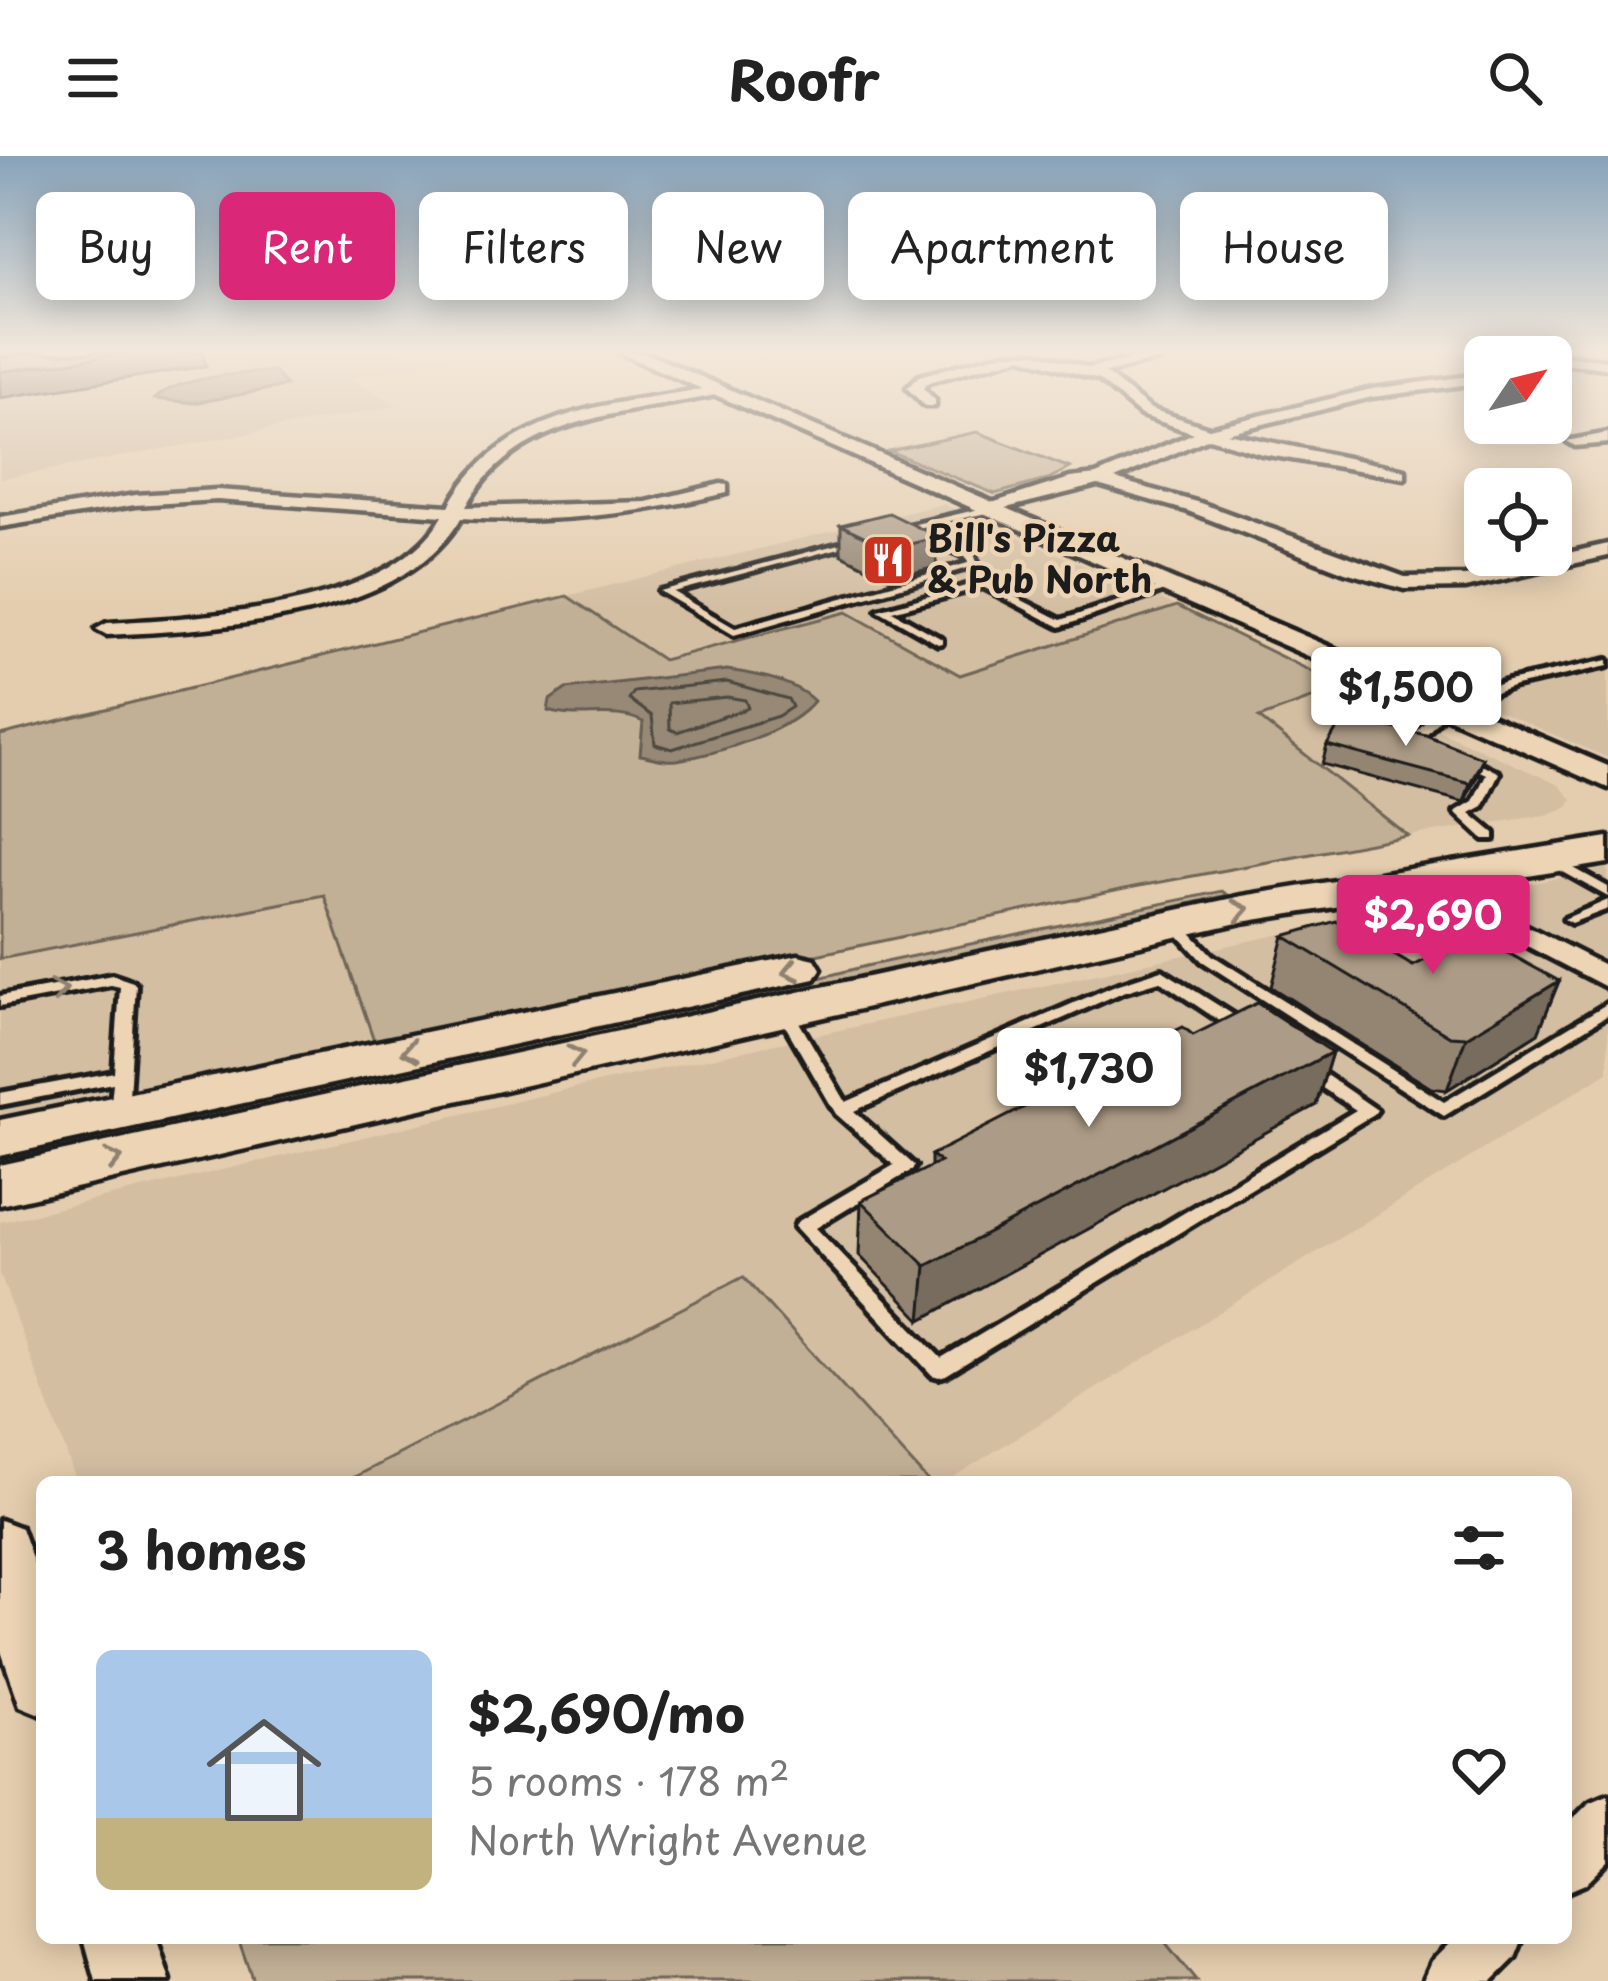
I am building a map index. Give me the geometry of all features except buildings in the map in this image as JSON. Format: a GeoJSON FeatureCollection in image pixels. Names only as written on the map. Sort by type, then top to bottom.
{"type":"FeatureCollection","features":[{"type":"Feature","properties":{"kind":"main road"},"geometry":{"type":"LineString","coordinates":[[824,438],[1608,778]]}},
{"type":"Feature","properties":{"kind":"main road"},"geometry":{"type":"LineString","coordinates":[[0,1138],[120,1094],[1193,885],[1608,818]]}},
{"type":"Feature","properties":{"kind":"main road"},"geometry":{"type":"LineString","coordinates":[[0,1185],[1175,924],[1417,878],[1608,850]]}},
{"type":"Feature","properties":{"kind":"street"},"geometry":{"type":"LineString","coordinates":[[107,629],[241,618],[352,590],[431,549],[480,472],[514,443],[528,438]]}},
{"type":"Feature","properties":{"kind":"street"},"geometry":{"type":"LineString","coordinates":[[988,509],[1041,506],[1086,491],[1196,438]]}},
{"type":"Feature","properties":{"kind":"street"},"geometry":{"type":"LineString","coordinates":[[1226,438],[1399,474]]}},
{"type":"Feature","properties":{"kind":"street"},"geometry":{"type":"LineString","coordinates":[[1576,441],[1608,439]]}},
{"type":"Feature","properties":{"kind":"street"},"geometry":{"type":"LineString","coordinates":[[1099,481],[1178,502],[1352,568],[1430,588],[1608,550]]}},
{"type":"Feature","properties":{"kind":"street"},"geometry":{"type":"LineString","coordinates":[[0,522],[135,500],[217,495],[455,514],[612,510],[682,502],[721,489]]}},
{"type":"Feature","properties":{"kind":"street"},"geometry":{"type":"LineString","coordinates":[[1417,878],[1608,980]]}},
{"type":"Feature","properties":{"kind":"street"},"geometry":{"type":"LineString","coordinates":[[0,1546],[36,1664]]}},
{"type":"Feature","properties":{"kind":"street"},"geometry":{"type":"LineString","coordinates":[[1572,1859],[1608,1822]]}},
{"type":"Feature","properties":{"kind":"street"},"geometry":{"type":"LineString","coordinates":[[122,1944],[133,1981]]}},
{"type":"Feature","properties":{"kind":"street"},"geometry":{"type":"LineString","coordinates":[[1452,1981],[1489,1944]]}},
{"type":"Feature","properties":{"kind":"lane"},"geometry":{"type":"LineString","coordinates":[[888,532],[988,509]]}},
{"type":"Feature","properties":{"kind":"lane"},"geometry":{"type":"LineString","coordinates":[[866,538],[664,591],[734,632],[974,565],[971,556],[910,526]]}},
{"type":"Feature","properties":{"kind":"lane"},"geometry":{"type":"LineString","coordinates":[[938,640],[883,610],[984,584],[1060,623],[1171,587]]}},
{"type":"Feature","properties":{"kind":"lane"},"geometry":{"type":"LineString","coordinates":[[1489,836],[1462,812],[1478,803],[1493,773],[1413,741],[1445,707],[1512,683],[1608,663]]}},
{"type":"Feature","properties":{"kind":"lane"},"geometry":{"type":"LineString","coordinates":[[1586,665],[1608,681]]}},
{"type":"Feature","properties":{"kind":"lane"},"geometry":{"type":"LineString","coordinates":[[1548,858],[1608,893]]}},
{"type":"Feature","properties":{"kind":"lane"},"geometry":{"type":"LineString","coordinates":[[1571,919],[1608,904]]}},
{"type":"Feature","properties":{"kind":"lane"},"geometry":{"type":"LineString","coordinates":[[1175,924],[1207,958],[1444,1110],[1608,1008]]}},
{"type":"Feature","properties":{"kind":"lane"},"geometry":{"type":"LineString","coordinates":[[842,1110],[1118,989],[1162,975],[1252,1034]]}},
{"type":"Feature","properties":{"kind":"lane"},"geometry":{"type":"LineString","coordinates":[[0,1001],[118,980],[129,988],[120,1094],[0,1099]]}},
{"type":"Feature","properties":{"kind":"lane"},"geometry":{"type":"LineString","coordinates":[[782,1008],[842,1110],[906,1166],[804,1227],[939,1369],[1368,1110],[1290,1059]]}},
{"type":"Feature","properties":{"kind":"shaded area"},"geometry":{"type":"Polygon","coordinates":[[[0,438],[223,438],[0,479],[0,438]]]}},
{"type":"Feature","properties":{"kind":"shaded area"},"geometry":{"type":"Polygon","coordinates":[[[948,438],[993,438],[1070,468],[995,494],[889,451],[948,438]]]}},
{"type":"Feature","properties":{"kind":"shaded area"},"geometry":{"type":"Polygon","coordinates":[[[943,504],[1177,606],[960,675],[847,612],[663,660],[567,596],[943,504]]]}},
{"type":"Feature","properties":{"kind":"shaded area"},"geometry":{"type":"Polygon","coordinates":[[[567,596],[663,660],[847,612],[960,675],[1177,606],[1344,687],[1259,718],[1408,836],[1134,887],[377,1049],[324,895],[0,959],[0,735],[567,596]]]}},
{"type":"Feature","properties":{"kind":"shaded area"},"geometry":{"type":"Polygon","coordinates":[[[1608,653],[1608,758],[1450,690],[1608,653]]]}},
{"type":"Feature","properties":{"kind":"shaded area"},"geometry":{"type":"Polygon","coordinates":[[[1344,687],[1559,785],[1572,799],[1568,807],[1546,815],[1408,836],[1258,717],[1344,687]]]}},
{"type":"Feature","properties":{"kind":"shaded area"},"geometry":{"type":"Polygon","coordinates":[[[1608,868],[1608,1072],[955,1476],[924,1476],[743,1277],[357,1476],[75,1476],[0,1274],[0,1222],[573,1088],[1355,918],[1608,868]]]}},
{"type":"Feature","properties":{"kind":"shaded area"},"geometry":{"type":"Polygon","coordinates":[[[1222,891],[1227,895],[721,1010],[718,1004],[866,966],[1222,891]]]}},
{"type":"Feature","properties":{"kind":"shaded area"},"geometry":{"type":"Polygon","coordinates":[[[325,895],[377,1049],[0,1131],[0,959],[325,895]]]}},
{"type":"Feature","properties":{"kind":"shaded area"},"geometry":{"type":"Polygon","coordinates":[[[743,1277],[924,1476],[357,1476],[743,1277]]]}},
{"type":"Feature","properties":{"kind":"shaded area"},"geometry":{"type":"Polygon","coordinates":[[[240,1944],[1166,1944],[1196,1981],[253,1981],[240,1944]]]}},
{"type":"Feature","properties":{"kind":"water"},"geometry":{"type":"Polygon","coordinates":[[[727,670],[785,683],[814,701],[788,722],[751,740],[673,760],[640,755],[643,722],[620,715],[548,711],[550,700],[566,689],[727,670]]]}},
{"type":"Feature","properties":{"kind":"place","name":"Bill's Pizza & Pub North"},"geometry":{"type":"Point","coordinates":[888,560]}}]}
